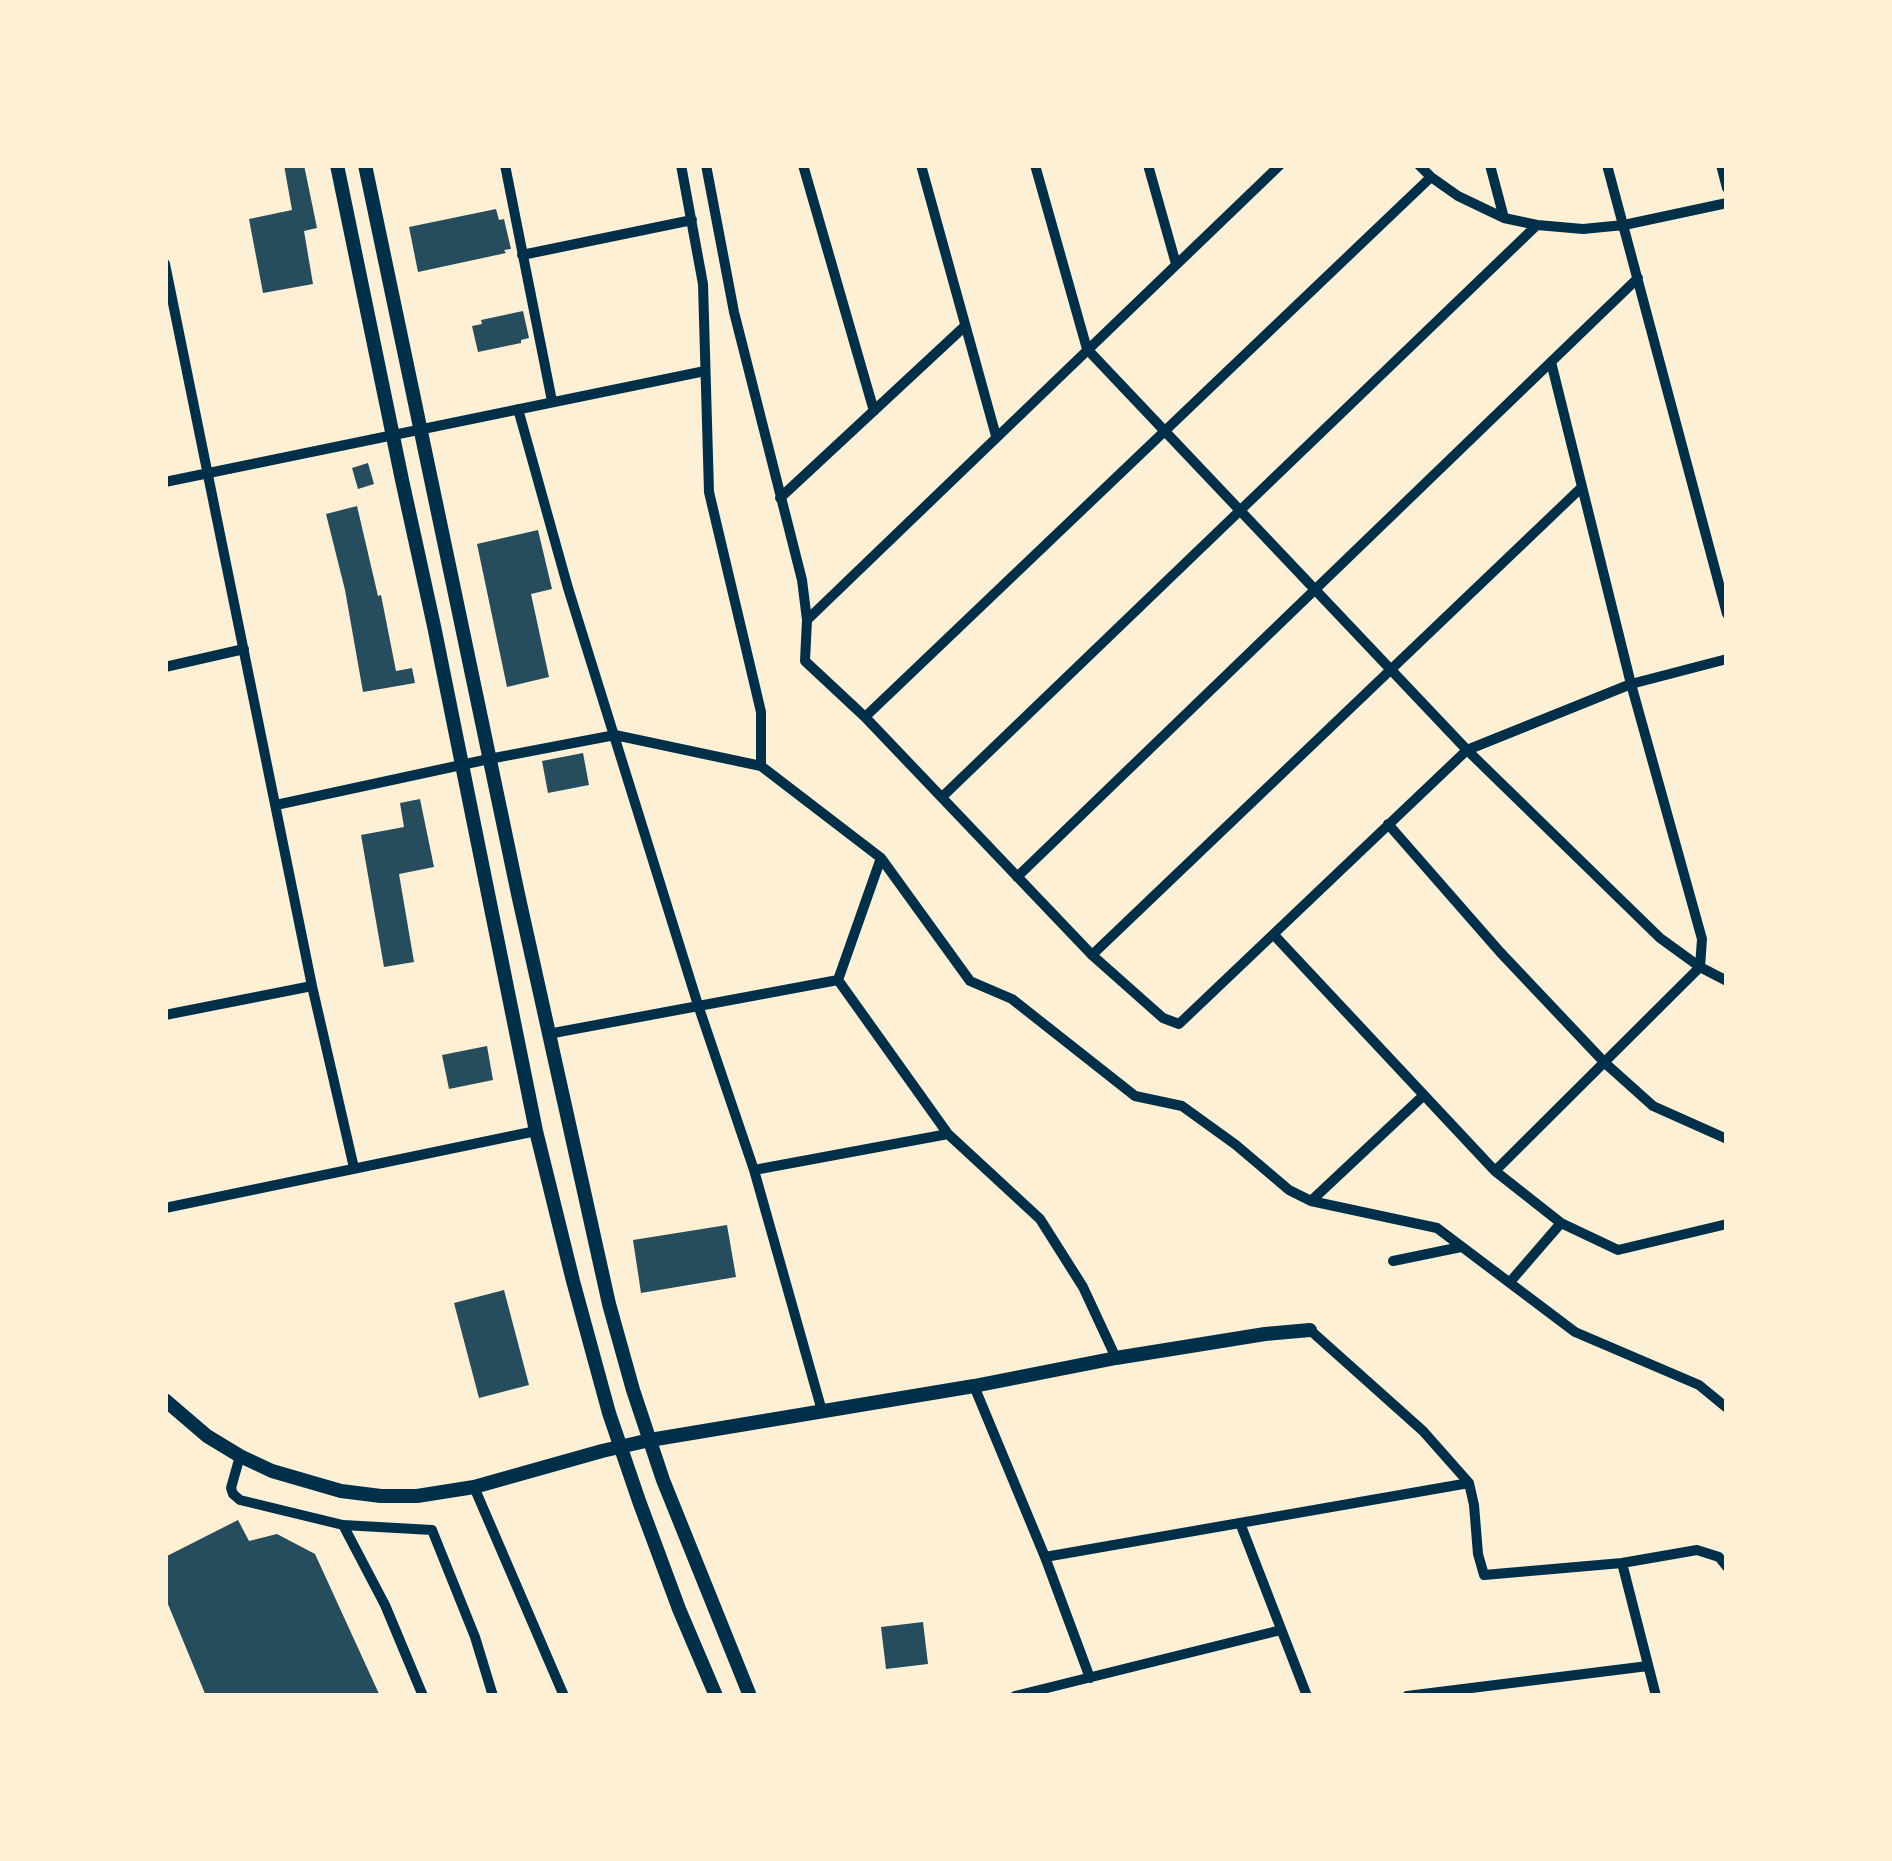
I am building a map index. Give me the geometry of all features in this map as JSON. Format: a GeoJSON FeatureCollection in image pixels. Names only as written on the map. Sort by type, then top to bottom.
{"type":"FeatureCollection","features":[{"type":"Feature","properties":{"kind":"street"},"geometry":{"type":"LineString","coordinates":[[337,165],[536,1131],[572,1280],[621,1446],[679,1610],[716,1696]]}},
{"type":"Feature","properties":{"kind":"street"},"geometry":{"type":"LineString","coordinates":[[365,165],[548,1034],[609,1304],[679,1521],[750,1696]]}},
{"type":"Feature","properties":{"kind":"street"},"geometry":{"type":"LineString","coordinates":[[505,165],[552,401]]}},
{"type":"Feature","properties":{"kind":"street"},"geometry":{"type":"LineString","coordinates":[[682,165],[703,284],[709,492],[760,712],[761,766]]}},
{"type":"Feature","properties":{"kind":"street"},"geometry":{"type":"LineString","coordinates":[[706,165],[734,312],[802,580],[807,620],[804,661],[865,716],[1092,955],[1163,1018],[1179,1024],[1467,750],[1631,684],[1727,658]]}},
{"type":"Feature","properties":{"kind":"street"},"geometry":{"type":"LineString","coordinates":[[804,165],[874,411]]}},
{"type":"Feature","properties":{"kind":"street"},"geometry":{"type":"LineString","coordinates":[[921,165],[996,436]]}},
{"type":"Feature","properties":{"kind":"street"},"geometry":{"type":"LineString","coordinates":[[1036,165],[1087,349],[1467,750],[1660,938],[1727,981]]}},
{"type":"Feature","properties":{"kind":"street"},"geometry":{"type":"LineString","coordinates":[[1148,165],[1176,264]]}},
{"type":"Feature","properties":{"kind":"street"},"geometry":{"type":"LineString","coordinates":[[1259,165],[1263,181]]}},
{"type":"Feature","properties":{"kind":"street"},"geometry":{"type":"LineString","coordinates":[[807,620],[1280,165]]}},
{"type":"Feature","properties":{"kind":"street"},"geometry":{"type":"LineString","coordinates":[[1419,165],[1458,196],[1504,218],[1537,225],[1583,230],[1727,202]]}},
{"type":"Feature","properties":{"kind":"street"},"geometry":{"type":"LineString","coordinates":[[1490,165],[1504,218]]}},
{"type":"Feature","properties":{"kind":"street"},"geometry":{"type":"LineString","coordinates":[[1608,165],[1727,614]]}},
{"type":"Feature","properties":{"kind":"street"},"geometry":{"type":"LineString","coordinates":[[1721,165],[1727,188]]}},
{"type":"Feature","properties":{"kind":"street"},"geometry":{"type":"LineString","coordinates":[[865,716],[1431,177]]}},
{"type":"Feature","properties":{"kind":"street"},"geometry":{"type":"LineString","coordinates":[[522,255],[692,220]]}},
{"type":"Feature","properties":{"kind":"street"},"geometry":{"type":"LineString","coordinates":[[942,797],[1537,225]]}},
{"type":"Feature","properties":{"kind":"street"},"geometry":{"type":"LineString","coordinates":[[165,264],[169,303],[209,472],[312,986],[354,1168]]}},
{"type":"Feature","properties":{"kind":"street"},"geometry":{"type":"LineString","coordinates":[[1017,877],[1638,278]]}},
{"type":"Feature","properties":{"kind":"street"},"geometry":{"type":"LineString","coordinates":[[780,498],[965,326]]}},
{"type":"Feature","properties":{"kind":"street"},"geometry":{"type":"LineString","coordinates":[[1495,1170],[1700,967],[1702,939],[1631,684],[1551,362]]}},
{"type":"Feature","properties":{"kind":"street"},"geometry":{"type":"LineString","coordinates":[[165,482],[705,370]]}},
{"type":"Feature","properties":{"kind":"street"},"geometry":{"type":"LineString","coordinates":[[518,409],[568,588],[698,1005],[754,1170],[822,1411]]}},
{"type":"Feature","properties":{"kind":"street"},"geometry":{"type":"LineString","coordinates":[[1092,955],[1582,487]]}},
{"type":"Feature","properties":{"kind":"street"},"geometry":{"type":"LineString","coordinates":[[165,667],[244,650]]}},
{"type":"Feature","properties":{"kind":"street"},"geometry":{"type":"LineString","coordinates":[[276,805],[615,735],[761,766],[881,858],[970,981],[1012,998],[1135,1096],[1182,1106],[1289,1190],[1311,1201],[1436,1228],[1575,1332],[1699,1385],[1727,1408]]}},
{"type":"Feature","properties":{"kind":"street"},"geometry":{"type":"LineString","coordinates":[[1388,824],[1604,1063],[1653,1106],[1727,1138]]}},
{"type":"Feature","properties":{"kind":"street"},"geometry":{"type":"LineString","coordinates":[[838,980],[881,858]]}},
{"type":"Feature","properties":{"kind":"street"},"geometry":{"type":"LineString","coordinates":[[1274,935],[1495,1170],[1561,1223],[1618,1250],[1727,1224]]}},
{"type":"Feature","properties":{"kind":"street"},"geometry":{"type":"LineString","coordinates":[[548,1034],[838,980]]}},
{"type":"Feature","properties":{"kind":"street"},"geometry":{"type":"LineString","coordinates":[[838,980],[948,1134],[1040,1219],[1082,1287],[1116,1358]]}},
{"type":"Feature","properties":{"kind":"street"},"geometry":{"type":"LineString","coordinates":[[165,1014],[312,986]]}},
{"type":"Feature","properties":{"kind":"street"},"geometry":{"type":"LineString","coordinates":[[1311,1201],[1424,1095]]}},
{"type":"Feature","properties":{"kind":"street"},"geometry":{"type":"LineString","coordinates":[[165,1208],[536,1131]]}},
{"type":"Feature","properties":{"kind":"street"},"geometry":{"type":"LineString","coordinates":[[754,1170],[948,1134]]}},
{"type":"Feature","properties":{"kind":"street"},"geometry":{"type":"LineString","coordinates":[[1510,1282],[1561,1223]]}},
{"type":"Feature","properties":{"kind":"street"},"geometry":{"type":"LineString","coordinates":[[1393,1261],[1461,1247]]}},
{"type":"Feature","properties":{"kind":"street"},"geometry":{"type":"LineString","coordinates":[[165,1400],[208,1436],[240,1456],[289,1477],[351,1493],[417,1496],[474,1487],[650,1440],[1116,1358],[1310,1330],[1423,1430],[1469,1482],[1484,1575],[1622,1563],[1698,1550],[1719,1557],[1727,1567]]}},
{"type":"Feature","properties":{"kind":"street"},"geometry":{"type":"LineString","coordinates":[[974,1386],[1090,1678]]}},
{"type":"Feature","properties":{"kind":"street"},"geometry":{"type":"LineString","coordinates":[[240,1456],[230,1488],[240,1500],[343,1525],[432,1530],[494,1696]]}},
{"type":"Feature","properties":{"kind":"street"},"geometry":{"type":"LineString","coordinates":[[1044,1558],[1469,1482]]}},
{"type":"Feature","properties":{"kind":"street"},"geometry":{"type":"LineString","coordinates":[[474,1487],[564,1696]]}},
{"type":"Feature","properties":{"kind":"street"},"geometry":{"type":"LineString","coordinates":[[1240,1523],[1307,1696]]}},
{"type":"Feature","properties":{"kind":"street"},"geometry":{"type":"LineString","coordinates":[[343,1525],[386,1605],[423,1696]]}},
{"type":"Feature","properties":{"kind":"street"},"geometry":{"type":"LineString","coordinates":[[1622,1563],[1656,1696]]}},
{"type":"Feature","properties":{"kind":"street"},"geometry":{"type":"LineString","coordinates":[[1017,1696],[1280,1630]]}},
{"type":"Feature","properties":{"kind":"street"},"geometry":{"type":"LineString","coordinates":[[1407,1696],[1648,1666]]}},
{"type":"Feature","properties":{"kind":"building"},"geometry":{"type":"Polygon","coordinates":[[[284,165],[304,165],[317,228],[304,231],[313,284],[263,293],[249,219],[292,210],[284,165]]]}},
{"type":"Feature","properties":{"kind":"building"},"geometry":{"type":"Polygon","coordinates":[[[496,209],[499,220],[504,219],[511,249],[418,272],[409,227],[496,209]]]}},
{"type":"Feature","properties":{"kind":"building"},"geometry":{"type":"Polygon","coordinates":[[[523,311],[529,338],[478,352],[472,326],[482,324],[481,320],[523,311]]]}},
{"type":"Feature","properties":{"kind":"building"},"geometry":{"type":"Polygon","coordinates":[[[368,463],[374,484],[358,489],[352,468],[368,463]]]}},
{"type":"Feature","properties":{"kind":"building"},"geometry":{"type":"Polygon","coordinates":[[[357,506],[396,671],[412,668],[415,683],[363,692],[345,590],[326,514],[357,506]]]}},
{"type":"Feature","properties":{"kind":"building"},"geometry":{"type":"Polygon","coordinates":[[[538,530],[552,589],[531,594],[549,677],[507,687],[477,544],[538,530]]]}},
{"type":"Feature","properties":{"kind":"building"},"geometry":{"type":"Polygon","coordinates":[[[583,753],[589,785],[548,793],[542,761],[583,753]]]}},
{"type":"Feature","properties":{"kind":"building"},"geometry":{"type":"Polygon","coordinates":[[[420,799],[434,867],[399,874],[414,962],[384,967],[361,835],[404,827],[400,803],[420,799]]]}},
{"type":"Feature","properties":{"kind":"building"},"geometry":{"type":"Polygon","coordinates":[[[487,1046],[493,1080],[449,1089],[442,1055],[487,1046]]]}},
{"type":"Feature","properties":{"kind":"building"},"geometry":{"type":"Polygon","coordinates":[[[727,1225],[736,1277],[641,1293],[633,1240],[727,1225]]]}},
{"type":"Feature","properties":{"kind":"building"},"geometry":{"type":"Polygon","coordinates":[[[504,1290],[529,1385],[479,1398],[454,1303],[504,1290]]]}},
{"type":"Feature","properties":{"kind":"building"},"geometry":{"type":"Polygon","coordinates":[[[238,1520],[249,1541],[277,1534],[315,1554],[380,1696],[206,1696],[165,1597],[165,1557],[238,1520]]]}},
{"type":"Feature","properties":{"kind":"building"},"geometry":{"type":"Polygon","coordinates":[[[923,1622],[928,1664],[886,1669],[881,1627],[923,1622]]]}}]}
